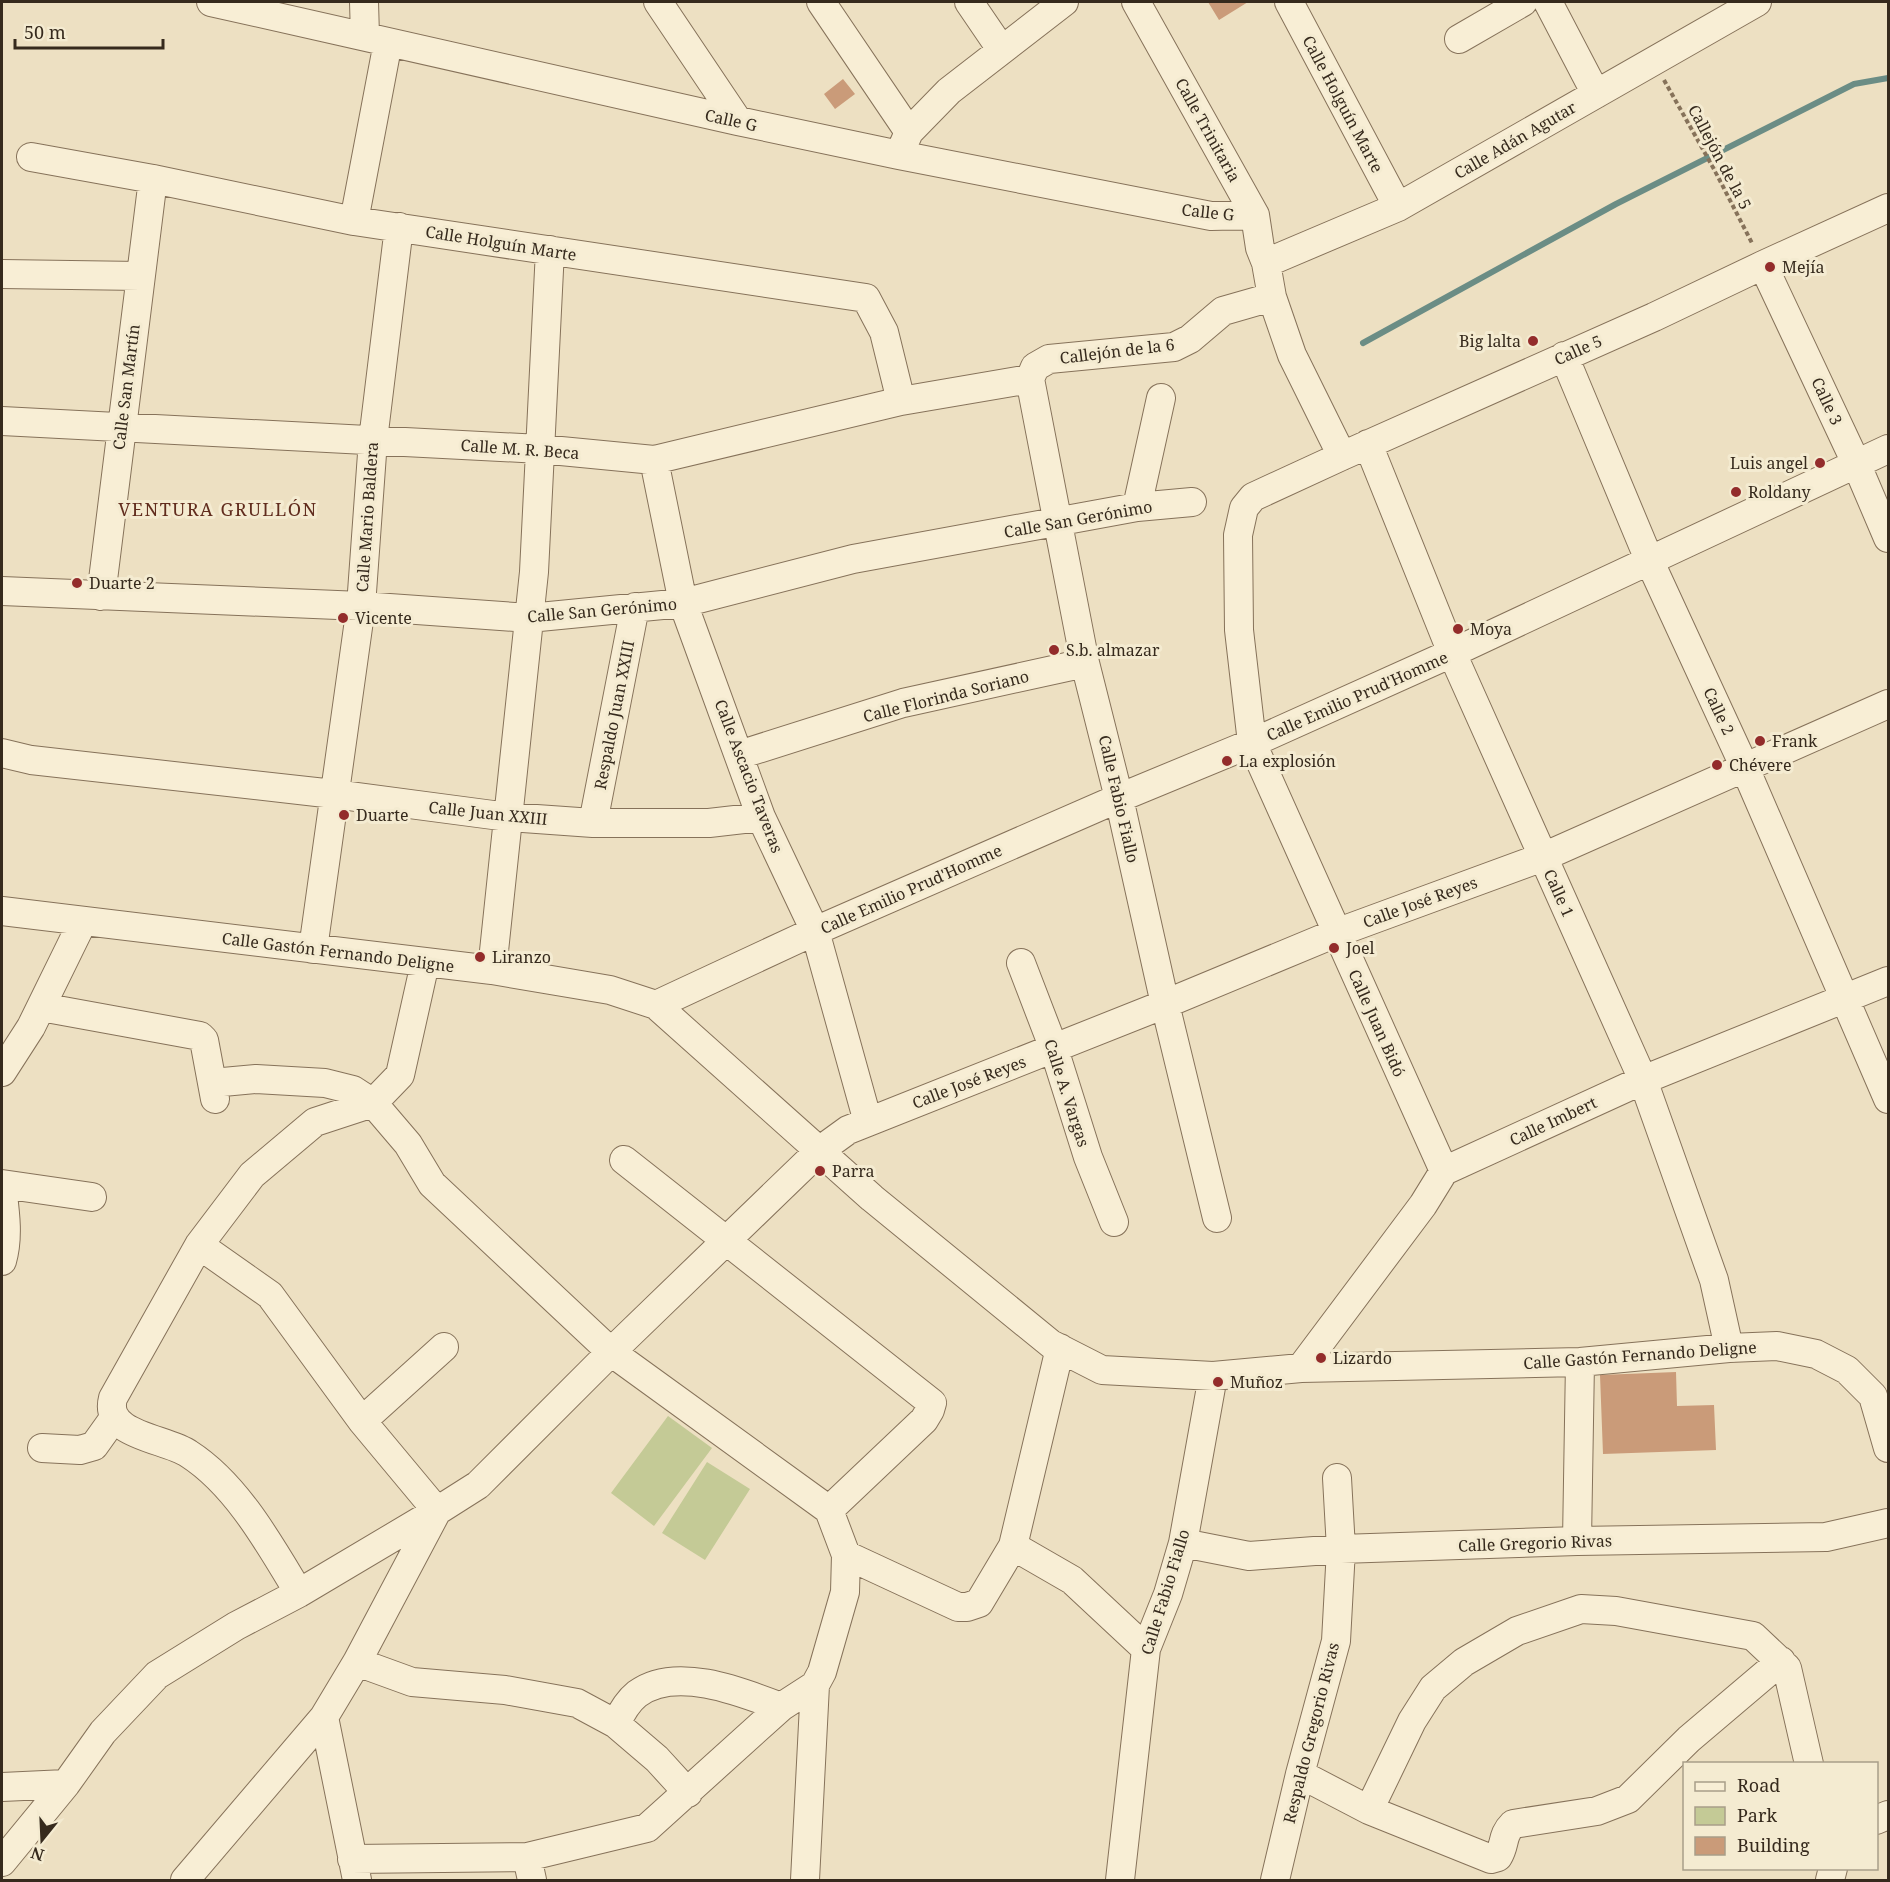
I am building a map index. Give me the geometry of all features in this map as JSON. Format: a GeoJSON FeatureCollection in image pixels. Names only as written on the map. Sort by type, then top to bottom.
{"type":"FeatureCollection","features":[{"type":"Feature","properties":{"kind":"street","name":"Calle G"},"geometry":{"type":"LineString","coordinates":[[211,2],[738,122],[904,144],[1211,216],[1255,215]]}},
{"type":"Feature","properties":{"kind":"street"},"geometry":{"type":"LineString","coordinates":[[354,221],[377,39],[364,2]]}},
{"type":"Feature","properties":{"kind":"street"},"geometry":{"type":"LineString","coordinates":[[821,2],[904,144],[948,91],[1064,2]]}},
{"type":"Feature","properties":{"kind":"street"},"geometry":{"type":"LineString","coordinates":[[969,2],[1001,49]]}},
{"type":"Feature","properties":{"kind":"street","name":"Calle Trinitaria"},"geometry":{"type":"LineString","coordinates":[[1136,2],[1255,215],[1260,248],[1266,263],[1272,297],[1293,355],[1342,456]]}},
{"type":"Feature","properties":{"kind":"street","name":"Calle Holguín Marte"},"geometry":{"type":"LineString","coordinates":[[1289,2],[1398,207]]}},
{"type":"Feature","properties":{"kind":"street"},"geometry":{"type":"LineString","coordinates":[[1459,39],[1523,2]]}},
{"type":"Feature","properties":{"kind":"street"},"geometry":{"type":"LineString","coordinates":[[1548,2],[1596,94]]}},
{"type":"Feature","properties":{"kind":"street","name":"Calle Adán Agutar"},"geometry":{"type":"LineString","coordinates":[[1266,263],[1398,207],[1757,2]]}},
{"type":"Feature","properties":{"kind":"street"},"geometry":{"type":"LineString","coordinates":[[661,3],[738,122]]}},
{"type":"Feature","properties":{"kind":"street","name":"Calle Holguín Marte"},"geometry":{"type":"LineString","coordinates":[[31,157],[153,179],[354,221],[866,298],[884,332],[900,401]]}},
{"type":"Feature","properties":{"kind":"street","name":"Calle San Martín"},"geometry":{"type":"LineString","coordinates":[[101,596],[153,179]]}},
{"type":"Feature","properties":{"kind":"street","name":"Calle 5"},"geometry":{"type":"LineString","coordinates":[[1252,743],[1239,630],[1238,534],[1244,508],[1253,497],[1654,317],[1888,208]]}},
{"type":"Feature","properties":{"kind":"street","name":"Calle Mario Baldera"},"geometry":{"type":"LineString","coordinates":[[314,949],[361,606],[373,440],[399,227]]}},
{"type":"Feature","properties":{"kind":"street"},"geometry":{"type":"LineString","coordinates":[[492,970],[534,572],[550,250]]}},
{"type":"Feature","properties":{"kind":"street","name":"Calle 3"},"geometry":{"type":"LineString","coordinates":[[1763,265],[1856,463],[1888,537]]}},
{"type":"Feature","properties":{"kind":"street"},"geometry":{"type":"LineString","coordinates":[[2,274],[140,276]]}},
{"type":"Feature","properties":{"kind":"street","name":"Callejón de la 6"},"geometry":{"type":"LineString","coordinates":[[1030,379],[1035,367],[1049,359],[1174,347],[1190,339],[1223,311],[1272,297]]}},
{"type":"Feature","properties":{"kind":"street","name":"Calle 2"},"geometry":{"type":"LineString","coordinates":[[1564,356],[1650,562],[1745,768],[1888,1100]]}},
{"type":"Feature","properties":{"kind":"street","name":"Calle M. R. Beca"},"geometry":{"type":"LineString","coordinates":[[2,421],[540,448],[654,460],[900,401],[1030,379]]}},
{"type":"Feature","properties":{"kind":"street","name":"Calle Fabio Fiallo"},"geometry":{"type":"LineString","coordinates":[[1030,379],[1085,663],[1119,798],[1165,1004],[1217,1218]]}},
{"type":"Feature","properties":{"kind":"street"},"geometry":{"type":"LineString","coordinates":[[1137,507],[1161,398]]}},
{"type":"Feature","properties":{"kind":"street","name":"Calle 1"},"geometry":{"type":"LineString","coordinates":[[1368,444],[1452,653],[1643,1080],[1714,1280],[1729,1348]]}},
{"type":"Feature","properties":{"kind":"street","name":"Calle Emilio Prud'Homme"},"geometry":{"type":"LineString","coordinates":[[656,1005],[815,931],[1119,798],[1252,743],[1452,653],[1888,449]]}},
{"type":"Feature","properties":{"kind":"street","name":"Calle Ascacio Taveras"},"geometry":{"type":"LineString","coordinates":[[654,460],[683,603],[762,817],[815,931],[868,1122]]}},
{"type":"Feature","properties":{"kind":"street","name":"Calle San Gerónimo"},"geometry":{"type":"LineString","coordinates":[[2,591],[361,606],[530,618],[683,603],[852,559],[1137,507],[1192,502]]}},
{"type":"Feature","properties":{"kind":"street","name":"Respaldo Juan XXIII"},"geometry":{"type":"LineString","coordinates":[[593,823],[635,607]]}},
{"type":"Feature","properties":{"kind":"street","name":"Calle Florinda Soriano"},"geometry":{"type":"LineString","coordinates":[[739,755],[903,703],[1085,663]]}},
{"type":"Feature","properties":{"kind":"street","name":"Calle José Reyes"},"geometry":{"type":"LineString","coordinates":[[2,1862],[66,1784],[102,1732],[157,1675],[236,1626],[300,1593],[478,1485],[611,1352],[819,1151],[848,1130],[1054,1049],[1336,933],[1543,857],[1888,704]]}},
{"type":"Feature","properties":{"kind":"street","name":"Calle Juan Bidó"},"geometry":{"type":"LineString","coordinates":[[1252,743],[1444,1171]]}},
{"type":"Feature","properties":{"kind":"street","name":"Calle Juan XXIII"},"geometry":{"type":"LineString","coordinates":[[2,753],[31,760],[334,794],[508,817],[593,823],[709,823],[762,817]]}},
{"type":"Feature","properties":{"kind":"street","name":"Calle Gastón Fernando Deligne"},"geometry":{"type":"LineString","coordinates":[[2,911],[492,970],[610,990],[656,1005],[872,1198],[1052,1344],[1102,1370],[1213,1376],[1302,1368],[1580,1362],[1729,1348],[1778,1346],[1816,1354],[1847,1370],[1873,1396],[1888,1448]]}},
{"type":"Feature","properties":{"kind":"street"},"geometry":{"type":"LineString","coordinates":[[2,1072],[31,1027],[83,921]]}},
{"type":"Feature","properties":{"kind":"street"},"geometry":{"type":"LineString","coordinates":[[300,1593],[259,1526],[214,1473],[177,1446],[125,1429],[114,1418],[110,1408],[113,1398],[199,1245],[252,1175],[315,1122],[373,1103],[400,1075],[425,963]]}},
{"type":"Feature","properties":{"kind":"street","name":"Calle A. Vargas"},"geometry":{"type":"LineString","coordinates":[[1021,963],[1054,1049],[1088,1157],[1114,1222]]}},
{"type":"Feature","properties":{"kind":"street","name":"Calle Imbert"},"geometry":{"type":"LineString","coordinates":[[1444,1171],[1643,1080],[1888,981]]}},
{"type":"Feature","properties":{"kind":"street"},"geometry":{"type":"LineString","coordinates":[[41,1007],[200,1036],[204,1040],[214,1091],[256,1079],[325,1083],[353,1090],[373,1103],[408,1143],[432,1184],[611,1352],[829,1510],[846,1555],[845,1592],[822,1672],[815,1685],[805,1881]]}},
{"type":"Feature","properties":{"kind":"street"},"geometry":{"type":"LineString","coordinates":[[624,1160],[932,1403],[924,1420],[829,1510]]}},
{"type":"Feature","properties":{"kind":"street"},"geometry":{"type":"LineString","coordinates":[[1302,1368],[1423,1205],[1444,1171]]}},
{"type":"Feature","properties":{"kind":"street"},"geometry":{"type":"LineString","coordinates":[[2,1261],[5,1234],[2,1186],[92,1197]]}},
{"type":"Feature","properties":{"kind":"street"},"geometry":{"type":"LineString","coordinates":[[185,1881],[324,1717],[357,1662],[436,1511],[362,1421],[270,1295],[199,1245]]}},
{"type":"Feature","properties":{"kind":"street"},"geometry":{"type":"LineString","coordinates":[[362,1421],[444,1347]]}},
{"type":"Feature","properties":{"kind":"street"},"geometry":{"type":"LineString","coordinates":[[846,1555],[958,1607],[979,1603],[1013,1546],[1060,1348]]}},
{"type":"Feature","properties":{"kind":"street"},"geometry":{"type":"LineString","coordinates":[[1577,1541],[1580,1362]]}},
{"type":"Feature","properties":{"kind":"street","name":"Calle Fabio Fiallo"},"geometry":{"type":"LineString","coordinates":[[1120,1881],[1146,1649],[1168,1594],[1182,1543],[1213,1376]]}},
{"type":"Feature","properties":{"kind":"street"},"geometry":{"type":"LineString","coordinates":[[42,1448],[80,1450],[94,1446],[114,1418]]}},
{"type":"Feature","properties":{"kind":"street","name":"Respaldo Gregorio Rivas"},"geometry":{"type":"LineString","coordinates":[[1275,1881],[1300,1774],[1336,1641],[1341,1549],[1337,1478]]}},
{"type":"Feature","properties":{"kind":"street","name":"Calle Gregorio Rivas"},"geometry":{"type":"LineString","coordinates":[[1182,1543],[1249,1556],[1341,1549],[1577,1541],[1826,1537],[1888,1524]]}},
{"type":"Feature","properties":{"kind":"street"},"geometry":{"type":"LineString","coordinates":[[1013,1546],[1072,1580],[1146,1649]]}},
{"type":"Feature","properties":{"kind":"street"},"geometry":{"type":"LineString","coordinates":[[1369,1810],[1412,1721],[1433,1688],[1464,1662],[1518,1631],[1581,1609],[1616,1611],[1753,1636],[1787,1668],[1809,1762]]}},
{"type":"Feature","properties":{"kind":"street"},"geometry":{"type":"LineString","coordinates":[[1300,1774],[1369,1810],[1491,1859],[1498,1857],[1502,1851],[1506,1832],[1513,1824],[1597,1811],[1628,1799],[1689,1739],[1781,1661]]}},
{"type":"Feature","properties":{"kind":"street"},"geometry":{"type":"LineString","coordinates":[[357,1662],[412,1682],[505,1690],[577,1703],[615,1724],[657,1759],[688,1793]]}},
{"type":"Feature","properties":{"kind":"street"},"geometry":{"type":"LineString","coordinates":[[615,1724],[624,1707],[638,1693],[667,1681],[707,1684],[748,1694],[781,1707]]}},
{"type":"Feature","properties":{"kind":"street"},"geometry":{"type":"LineString","coordinates":[[324,1717],[354,1870],[529,1869],[648,1828],[781,1707],[815,1685]]}},
{"type":"Feature","properties":{"kind":"street"},"geometry":{"type":"LineString","coordinates":[[2,1787],[66,1784]]}},
{"type":"Feature","properties":{"kind":"path","name":"Callejón de la 5"},"geometry":{"type":"LineString","coordinates":[[1654,60],[1763,265]]}},
{"type":"Feature","properties":{"kind":"green space"},"geometry":{"type":"Polygon","coordinates":[[[668,1416],[712,1448],[654,1526],[611,1493],[668,1416]]]}},
{"type":"Feature","properties":{"kind":"green space"},"geometry":{"type":"Polygon","coordinates":[[[707,1462],[750,1489],[705,1560],[662,1533],[707,1462]]]}},
{"type":"Feature","properties":{"kind":"building"},"geometry":{"type":"Polygon","coordinates":[[[1208,2],[1248,2],[1219,20],[1208,2]]]}},
{"type":"Feature","properties":{"kind":"building"},"geometry":{"type":"Polygon","coordinates":[[[843,79],[855,94],[835,109],[824,94],[843,79]]]}},
{"type":"Feature","properties":{"kind":"building"},"geometry":{"type":"Polygon","coordinates":[[[1676,1372],[1677,1406],[1714,1405],[1716,1450],[1603,1454],[1600,1375],[1676,1372]]]}},
{"type":"Feature","properties":{"kind":"waterway"},"geometry":{"type":"LineString","coordinates":[[1363,343],[1616,204],[1854,84],[1888,78]]}},
{"type":"Feature","properties":{"kind":"place","name":"Mejía"},"geometry":{"type":"Point","coordinates":[1770,267]}},
{"type":"Feature","properties":{"kind":"place","name":"Big lalta"},"geometry":{"type":"Point","coordinates":[1533,341]}},
{"type":"Feature","properties":{"kind":"place","name":"Luis angel"},"geometry":{"type":"Point","coordinates":[1820,463]}},
{"type":"Feature","properties":{"kind":"place","name":"Roldany"},"geometry":{"type":"Point","coordinates":[1736,492]}},
{"type":"Feature","properties":{"kind":"place","name":"Duarte 2"},"geometry":{"type":"Point","coordinates":[77,583]}},
{"type":"Feature","properties":{"kind":"place","name":"Vicente"},"geometry":{"type":"Point","coordinates":[343,618]}},
{"type":"Feature","properties":{"kind":"place","name":"Moya"},"geometry":{"type":"Point","coordinates":[1458,629]}},
{"type":"Feature","properties":{"kind":"place","name":"S.b. almazar"},"geometry":{"type":"Point","coordinates":[1054,650]}},
{"type":"Feature","properties":{"kind":"place","name":"Frank"},"geometry":{"type":"Point","coordinates":[1760,741]}},
{"type":"Feature","properties":{"kind":"place","name":"La explosión"},"geometry":{"type":"Point","coordinates":[1227,761]}},
{"type":"Feature","properties":{"kind":"place","name":"Chévere"},"geometry":{"type":"Point","coordinates":[1717,765]}},
{"type":"Feature","properties":{"kind":"place","name":"Duarte"},"geometry":{"type":"Point","coordinates":[344,815]}},
{"type":"Feature","properties":{"kind":"place","name":"Joel"},"geometry":{"type":"Point","coordinates":[1334,948]}},
{"type":"Feature","properties":{"kind":"place","name":"Liranzo"},"geometry":{"type":"Point","coordinates":[480,957]}},
{"type":"Feature","properties":{"kind":"place","name":"Parra"},"geometry":{"type":"Point","coordinates":[820,1171]}},
{"type":"Feature","properties":{"kind":"place","name":"Lizardo"},"geometry":{"type":"Point","coordinates":[1321,1358]}},
{"type":"Feature","properties":{"kind":"place","name":"Muñoz"},"geometry":{"type":"Point","coordinates":[1218,1382]}},
{"type":"Feature","properties":{"kind":"district","name":"VENTURA GRULLÓN"},"geometry":{"type":"Point","coordinates":[218,509]}}]}
